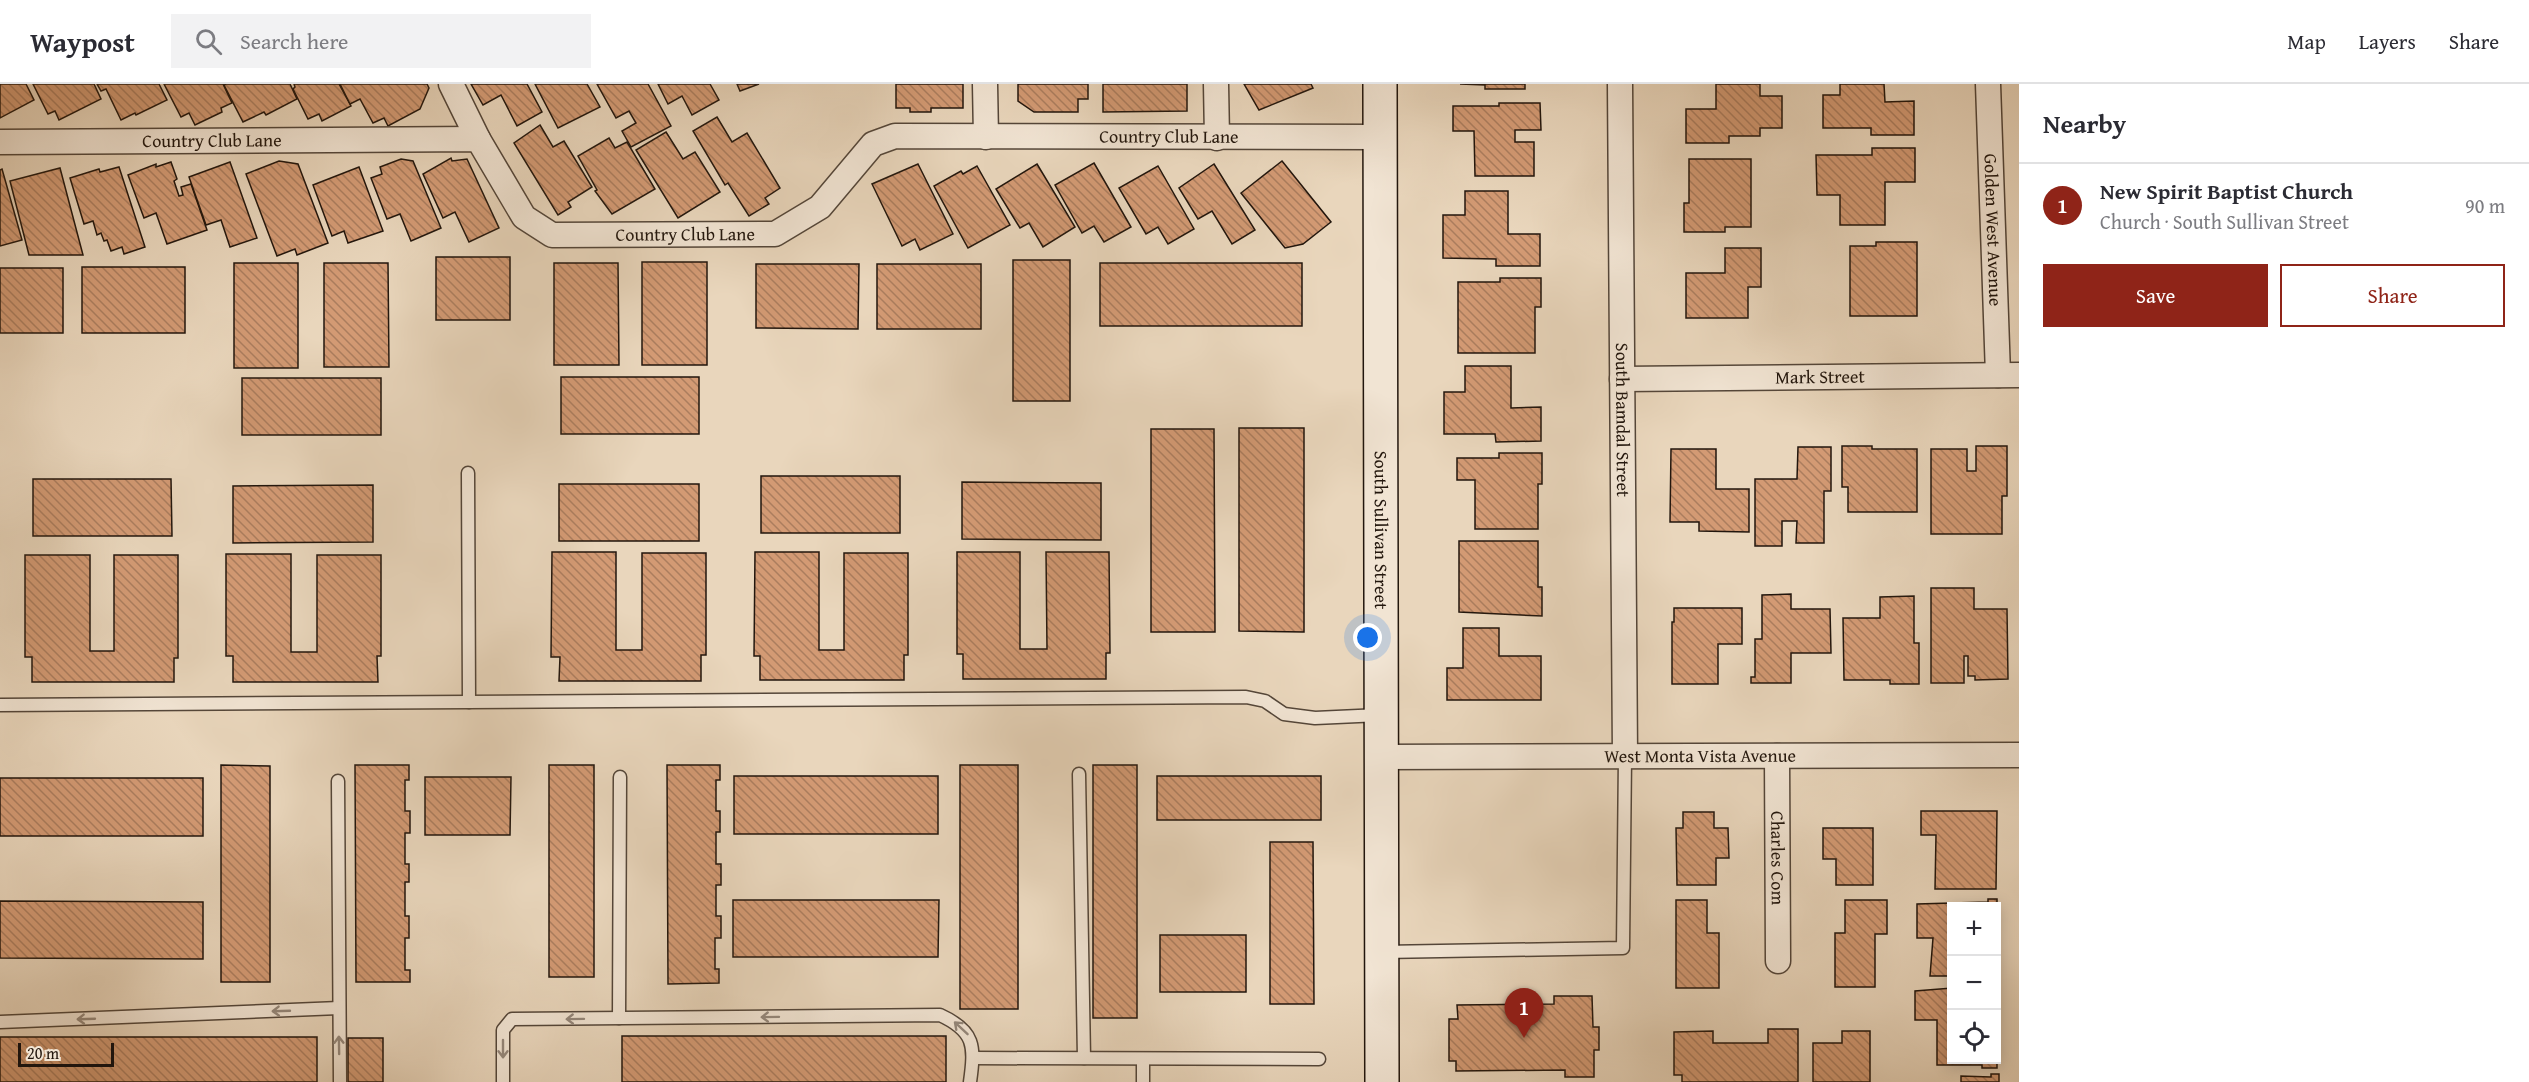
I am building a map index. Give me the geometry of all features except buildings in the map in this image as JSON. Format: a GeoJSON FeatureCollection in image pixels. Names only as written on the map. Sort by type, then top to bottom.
{"type":"FeatureCollection","features":[{"type":"Feature","properties":{"kind":"street"},"geometry":{"type":"LineString","coordinates":[[451,84],[478,139]]}},
{"type":"Feature","properties":{"kind":"street"},"geometry":{"type":"LineString","coordinates":[[985,84],[986,137]]}},
{"type":"Feature","properties":{"kind":"street"},"geometry":{"type":"LineString","coordinates":[[1216,84],[1217,138]]}},
{"type":"Feature","properties":{"kind":"street","name":"South Sullivan Street"},"geometry":{"type":"LineString","coordinates":[[1380,84],[1382,1082]]}},
{"type":"Feature","properties":{"kind":"street","name":"South Bamdal Street"},"geometry":{"type":"LineString","coordinates":[[1620,84],[1625,756]]}},
{"type":"Feature","properties":{"kind":"street","name":"Golden West Avenue"},"geometry":{"type":"LineString","coordinates":[[1988,84],[2008,375]]}},
{"type":"Feature","properties":{"kind":"street","name":"Country Club Lane"},"geometry":{"type":"LineString","coordinates":[[0,142],[478,139],[524,217],[552,235],[775,234],[820,207],[873,144],[895,136],[1380,137]]}},
{"type":"Feature","properties":{"kind":"street","name":"Mark Street"},"geometry":{"type":"LineString","coordinates":[[1622,379],[2008,375]]}},
{"type":"Feature","properties":{"kind":"street","name":"West Monta Vista Avenue"},"geometry":{"type":"LineString","coordinates":[[1382,757],[2019,754]]}},
{"type":"Feature","properties":{"kind":"street","name":"Charles Com"},"geometry":{"type":"LineString","coordinates":[[1777,756],[1778,961]]}},
{"type":"Feature","properties":{"kind":"lane"},"geometry":{"type":"LineString","coordinates":[[468,473],[469,702]]}},
{"type":"Feature","properties":{"kind":"lane"},"geometry":{"type":"LineString","coordinates":[[0,705],[1246,697],[1265,701],[1284,714],[1315,718],[1382,715]]}},
{"type":"Feature","properties":{"kind":"lane"},"geometry":{"type":"LineString","coordinates":[[1382,952],[1623,948],[1625,756]]}},
{"type":"Feature","properties":{"kind":"lane"},"geometry":{"type":"LineString","coordinates":[[1079,774],[1084,1058]]}},
{"type":"Feature","properties":{"kind":"lane"},"geometry":{"type":"LineString","coordinates":[[619,1018],[620,777]]}},
{"type":"Feature","properties":{"kind":"lane"},"geometry":{"type":"LineString","coordinates":[[338,781],[340,1082]]}},
{"type":"Feature","properties":{"kind":"lane"},"geometry":{"type":"LineString","coordinates":[[0,1022],[339,1008]]}},
{"type":"Feature","properties":{"kind":"lane"},"geometry":{"type":"LineString","coordinates":[[503,1082],[503,1030],[512,1019],[940,1015],[957,1023],[970,1038],[974,1058],[970,1082]]}},
{"type":"Feature","properties":{"kind":"lane"},"geometry":{"type":"LineString","coordinates":[[974,1058],[1319,1059]]}},
{"type":"Feature","properties":{"kind":"lane"},"geometry":{"type":"LineString","coordinates":[[1143,1059],[1143,1082]]}},
{"type":"Feature","properties":{"kind":"place","name":"New Spirit Baptist Church"},"geometry":{"type":"Point","coordinates":[1524,1038]}}]}
